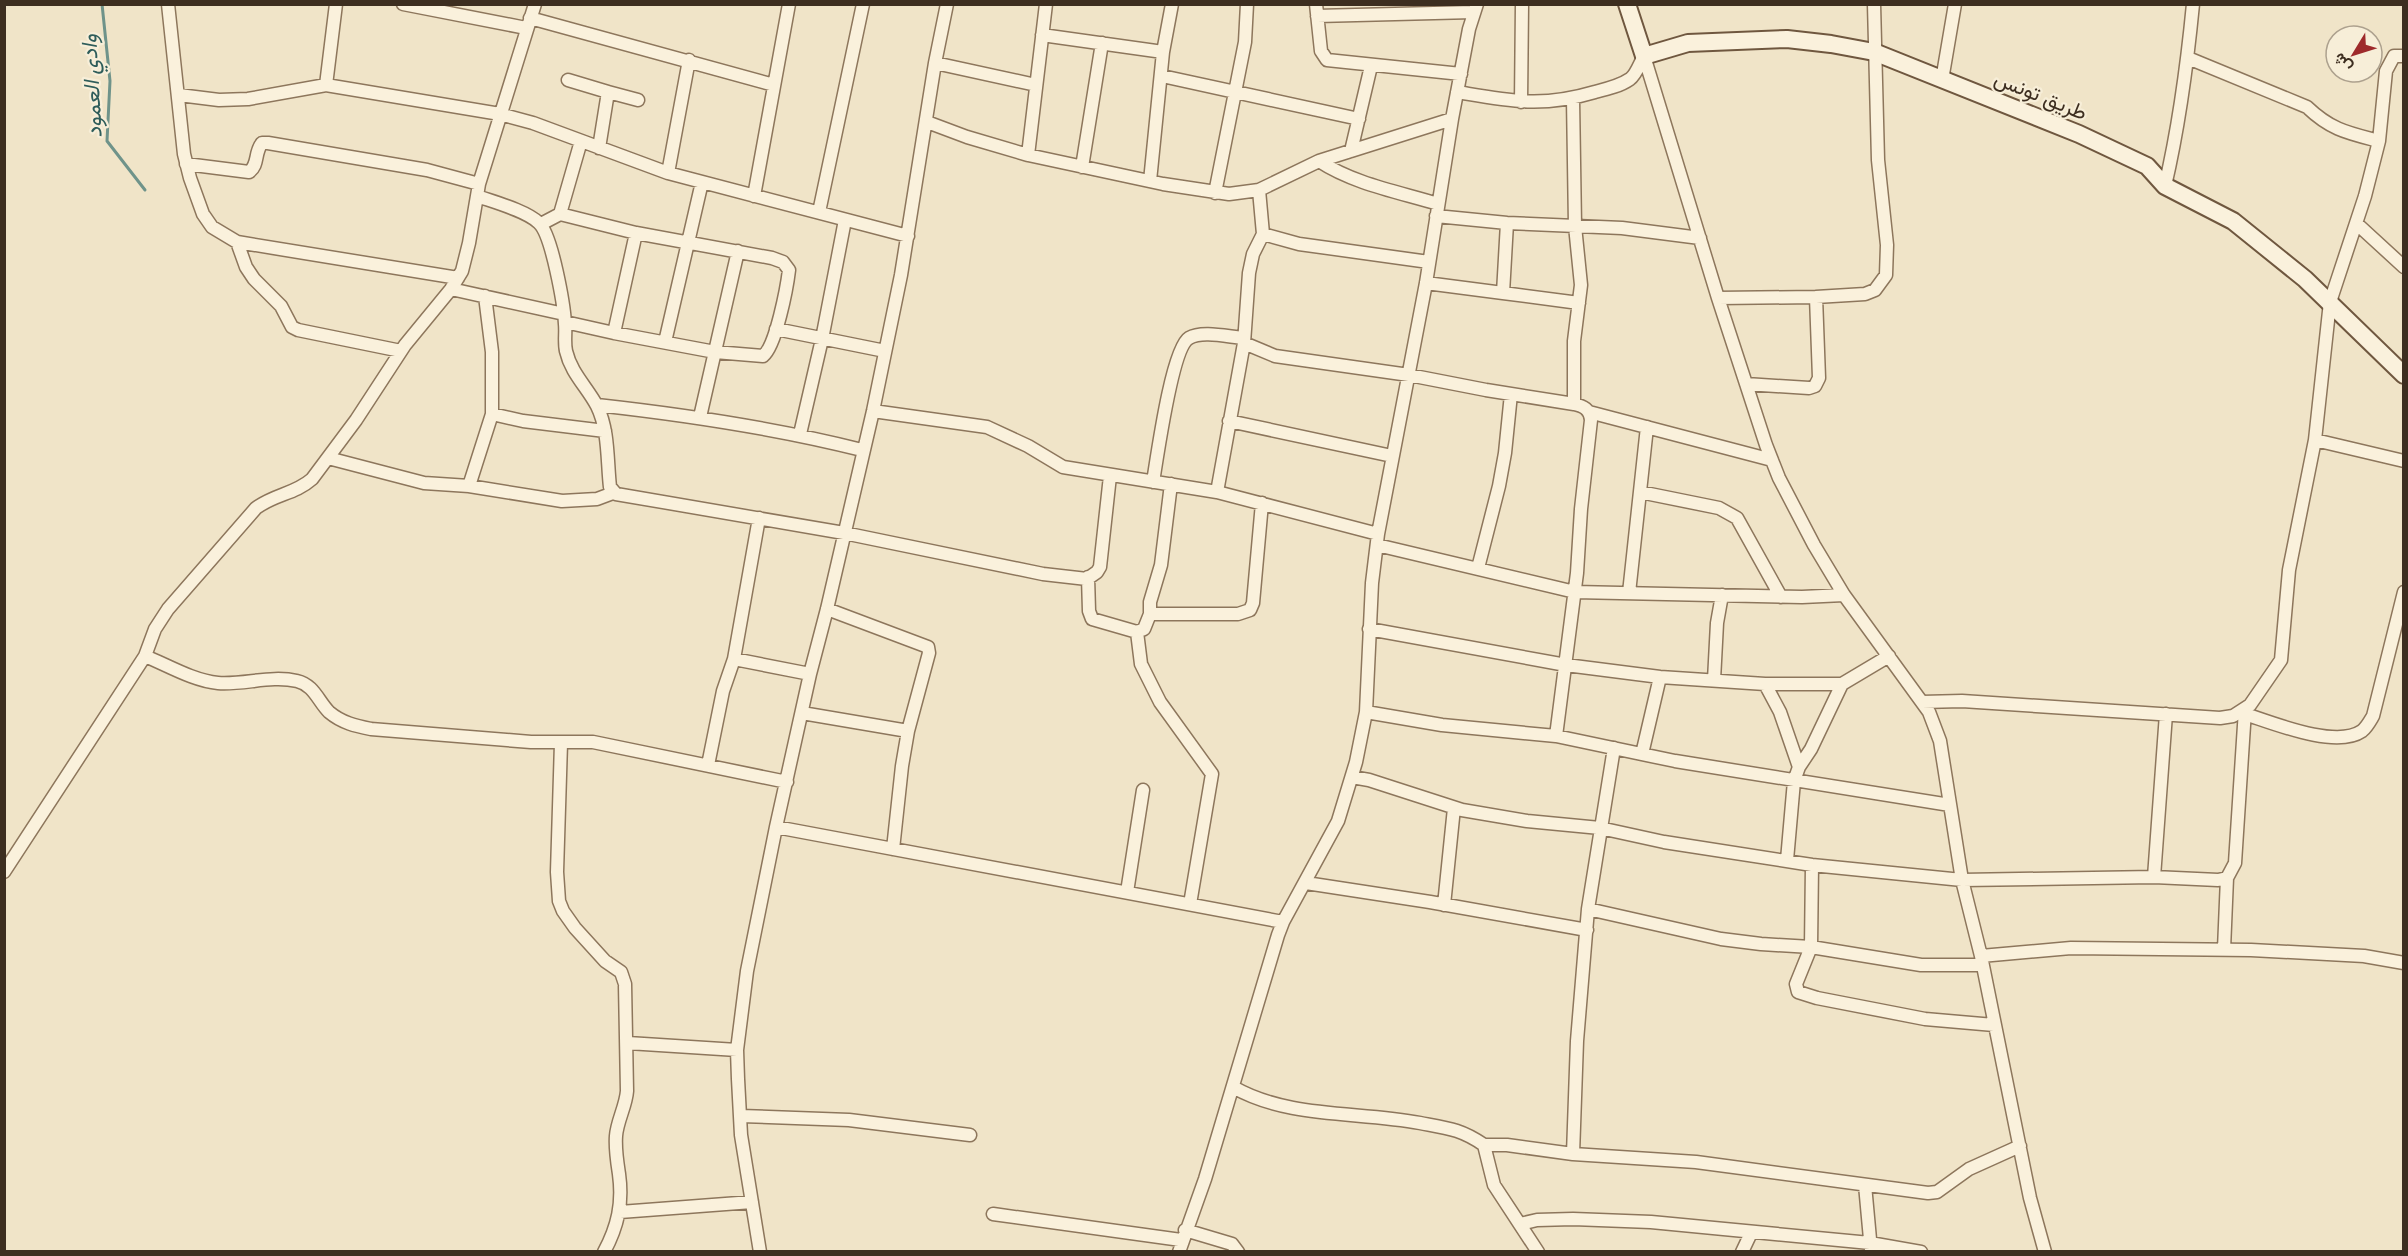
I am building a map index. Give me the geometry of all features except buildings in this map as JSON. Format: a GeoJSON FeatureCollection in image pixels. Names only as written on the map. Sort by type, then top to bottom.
{"type":"FeatureCollection","features":[{"type":"Feature","properties":{"kind":"main road"},"geometry":{"type":"LineString","coordinates":[[1627,4],[1644,56]]}},
{"type":"Feature","properties":{"kind":"main road","name":"طريق تونس"},"geometry":{"type":"LineString","coordinates":[[1644,56],[1688,43],[1787,39],[1831,44],[1874,52],[2079,134],[2147,166],[2165,186],[2233,221],[2305,279],[2403,375]]}},
{"type":"Feature","properties":{"kind":"street"},"geometry":{"type":"LineString","coordinates":[[168,4],[186,164],[203,214],[212,227],[237,242],[458,278]]}},
{"type":"Feature","properties":{"kind":"street"},"geometry":{"type":"LineString","coordinates":[[326,85],[336,4]]}},
{"type":"Feature","properties":{"kind":"street"},"geometry":{"type":"LineString","coordinates":[[403,4],[528,23],[689,60],[774,85]]}},
{"type":"Feature","properties":{"kind":"street"},"geometry":{"type":"LineString","coordinates":[[4,872],[145,656],[155,629],[168,609],[245,520],[269,498],[303,487],[312,479],[401,351],[458,278],[469,243],[478,190],[535,4]]}},
{"type":"Feature","properties":{"kind":"street"},"geometry":{"type":"LineString","coordinates":[[819,212],[863,4]]}},
{"type":"Feature","properties":{"kind":"street"},"geometry":{"type":"LineString","coordinates":[[760,1251],[741,1135],[737,1050],[747,971],[810,674],[873,411],[908,236],[935,63],[947,4]]}},
{"type":"Feature","properties":{"kind":"street"},"geometry":{"type":"LineString","coordinates":[[1028,155],[1046,4]]}},
{"type":"Feature","properties":{"kind":"street"},"geometry":{"type":"LineString","coordinates":[[1150,181],[1163,52],[1172,4]]}},
{"type":"Feature","properties":{"kind":"street"},"geometry":{"type":"LineString","coordinates":[[1215,193],[1245,42],[1247,4]]}},
{"type":"Feature","properties":{"kind":"street"},"geometry":{"type":"LineString","coordinates":[[1521,102],[1522,4]]}},
{"type":"Feature","properties":{"kind":"street"},"geometry":{"type":"LineString","coordinates":[[1718,298],[1865,294],[1875,290],[1886,275],[1887,245],[1878,160],[1874,4]]}},
{"type":"Feature","properties":{"kind":"street"},"geometry":{"type":"LineString","coordinates":[[1942,80],[1955,4]]}},
{"type":"Feature","properties":{"kind":"street"},"geometry":{"type":"LineString","coordinates":[[2165,186],[2174,147],[2188,58],[2193,4]]}},
{"type":"Feature","properties":{"kind":"street"},"geometry":{"type":"LineString","coordinates":[[754,196],[788,5]]}},
{"type":"Feature","properties":{"kind":"street"},"geometry":{"type":"LineString","coordinates":[[1182,1241],[1205,1179],[1283,922],[1338,821],[1352,777],[1366,712],[1369,629],[1378,539],[1426,283],[1452,119],[1475,8],[1317,10],[1321,51],[1324,59],[1371,66],[1461,74]]}},
{"type":"Feature","properties":{"kind":"street"},"geometry":{"type":"LineString","coordinates":[[1042,35],[1163,52]]}},
{"type":"Feature","properties":{"kind":"street"},"geometry":{"type":"LineString","coordinates":[[1082,166],[1102,43]]}},
{"type":"Feature","properties":{"kind":"street"},"geometry":{"type":"LineString","coordinates":[[1457,92],[1521,102],[1545,103],[1573,99],[1611,88],[1632,78],[1644,56]]}},
{"type":"Feature","properties":{"kind":"street"},"geometry":{"type":"LineString","coordinates":[[1644,56],[1718,298],[1772,460],[1815,545],[1844,595],[1923,702],[1940,741],[1962,880],[1982,960],[2030,1198],[2045,1251]]}},
{"type":"Feature","properties":{"kind":"street"},"geometry":{"type":"LineString","coordinates":[[2224,950],[2227,879],[2235,863],[2245,712],[2280,660],[2289,570],[2314,440],[2330,302],[2356,223],[2379,141],[2386,71],[2394,56],[2403,56]]}},
{"type":"Feature","properties":{"kind":"street"},"geometry":{"type":"LineString","coordinates":[[2188,58],[2307,107],[2322,122],[2338,130],[2379,141]]}},
{"type":"Feature","properties":{"kind":"street"},"geometry":{"type":"LineString","coordinates":[[668,173],[689,60]]}},
{"type":"Feature","properties":{"kind":"street"},"geometry":{"type":"LineString","coordinates":[[935,63],[1036,85]]}},
{"type":"Feature","properties":{"kind":"street"},"geometry":{"type":"LineString","coordinates":[[1351,151],[1371,66]]}},
{"type":"Feature","properties":{"kind":"street"},"geometry":{"type":"LineString","coordinates":[[1162,76],[1359,118]]}},
{"type":"Feature","properties":{"kind":"street"},"geometry":{"type":"LineString","coordinates":[[568,80],[638,100]]}},
{"type":"Feature","properties":{"kind":"street"},"geometry":{"type":"LineString","coordinates":[[179,95],[219,100],[248,99],[326,85],[500,114],[668,173],[908,236]]}},
{"type":"Feature","properties":{"kind":"street"},"geometry":{"type":"LineString","coordinates":[[598,148],[608,92]]}},
{"type":"Feature","properties":{"kind":"street"},"geometry":{"type":"LineString","coordinates":[[1573,99],[1575,226],[1581,285],[1574,341],[1574,404]]}},
{"type":"Feature","properties":{"kind":"street"},"geometry":{"type":"LineString","coordinates":[[927,122],[967,137],[1028,155],[1215,193],[1245,193],[1259,190],[1319,161],[1452,119]]}},
{"type":"Feature","properties":{"kind":"street"},"geometry":{"type":"LineString","coordinates":[[560,214],[581,141]]}},
{"type":"Feature","properties":{"kind":"street"},"geometry":{"type":"LineString","coordinates":[[186,164],[249,172],[255,166],[256,150],[262,143],[268,143],[427,170],[478,190],[530,216],[541,224],[551,249],[565,318],[565,349],[570,364],[597,405],[605,431],[610,487],[613,493]]}},
{"type":"Feature","properties":{"kind":"street"},"geometry":{"type":"LineString","coordinates":[[1319,161],[1331,169],[1437,210],[1507,223],[1622,228],[1700,238]]}},
{"type":"Feature","properties":{"kind":"street"},"geometry":{"type":"LineString","coordinates":[[665,342],[702,182]]}},
{"type":"Feature","properties":{"kind":"street"},"geometry":{"type":"LineString","coordinates":[[1217,492],[1244,340],[1249,273],[1253,254],[1263,234],[1259,190]]}},
{"type":"Feature","properties":{"kind":"street"},"geometry":{"type":"LineString","coordinates":[[451,289],[485,296],[614,333],[715,352],[763,356],[767,353],[776,329],[789,270],[783,262],[738,251],[636,233],[560,214],[541,224]]}},
{"type":"Feature","properties":{"kind":"street"},"geometry":{"type":"LineString","coordinates":[[800,434],[822,339],[845,220]]}},
{"type":"Feature","properties":{"kind":"street"},"geometry":{"type":"LineString","coordinates":[[1503,293],[1507,223]]}},
{"type":"Feature","properties":{"kind":"street"},"geometry":{"type":"LineString","coordinates":[[2356,223],[2403,267]]}},
{"type":"Feature","properties":{"kind":"street"},"geometry":{"type":"LineString","coordinates":[[614,333],[636,233]]}},
{"type":"Feature","properties":{"kind":"street"},"geometry":{"type":"LineString","coordinates":[[1263,234],[1299,244],[1429,262]]}},
{"type":"Feature","properties":{"kind":"street"},"geometry":{"type":"LineString","coordinates":[[237,242],[246,267],[254,279],[281,306],[292,327],[401,351]]}},
{"type":"Feature","properties":{"kind":"street"},"geometry":{"type":"LineString","coordinates":[[700,417],[738,251]]}},
{"type":"Feature","properties":{"kind":"street"},"geometry":{"type":"LineString","coordinates":[[1426,283],[1579,303]]}},
{"type":"Feature","properties":{"kind":"street"},"geometry":{"type":"LineString","coordinates":[[469,486],[492,414],[492,352],[485,296]]}},
{"type":"Feature","properties":{"kind":"street"},"geometry":{"type":"LineString","coordinates":[[1746,384],[1809,388],[1818,383],[1816,297]]}},
{"type":"Feature","properties":{"kind":"street"},"geometry":{"type":"LineString","coordinates":[[776,329],[885,351]]}},
{"type":"Feature","properties":{"kind":"street"},"geometry":{"type":"LineString","coordinates":[[1153,482],[1175,362],[1185,341],[1191,336],[1201,335],[1244,340],[1275,356],[1409,375],[1574,404],[1582,406],[1589,412],[1772,460]]}},
{"type":"Feature","properties":{"kind":"street"},"geometry":{"type":"LineString","coordinates":[[1478,568],[1499,486],[1511,394]]}},
{"type":"Feature","properties":{"kind":"street"},"geometry":{"type":"LineString","coordinates":[[597,405],[700,417],[800,434],[862,450]]}},
{"type":"Feature","properties":{"kind":"street"},"geometry":{"type":"LineString","coordinates":[[873,411],[987,427],[1028,446],[1063,467],[1217,492],[1262,502],[1478,568],[1575,592],[1781,597],[1844,595]]}},
{"type":"Feature","properties":{"kind":"street"},"geometry":{"type":"LineString","coordinates":[[1556,736],[1575,592],[1591,420],[1589,412]]}},
{"type":"Feature","properties":{"kind":"street"},"geometry":{"type":"LineString","coordinates":[[492,414],[523,421],[605,431]]}},
{"type":"Feature","properties":{"kind":"street"},"geometry":{"type":"LineString","coordinates":[[1229,421],[1392,456]]}},
{"type":"Feature","properties":{"kind":"street"},"geometry":{"type":"LineString","coordinates":[[1629,593],[1647,427]]}},
{"type":"Feature","properties":{"kind":"street"},"geometry":{"type":"LineString","coordinates":[[2314,440],[2403,460]]}},
{"type":"Feature","properties":{"kind":"street"},"geometry":{"type":"LineString","coordinates":[[328,458],[406,479],[469,486],[562,501],[597,499],[613,493],[844,533],[1042,574],[1078,579],[1088,577],[1097,572],[1100,567],[1110,476]]}},
{"type":"Feature","properties":{"kind":"street"},"geometry":{"type":"LineString","coordinates":[[1088,577],[1089,611],[1092,619],[1137,632],[1145,627],[1161,565],[1171,484]]}},
{"type":"Feature","properties":{"kind":"street"},"geometry":{"type":"LineString","coordinates":[[1640,492],[1719,508],[1737,518],[1781,597]]}},
{"type":"Feature","properties":{"kind":"street"},"geometry":{"type":"LineString","coordinates":[[1150,614],[1238,614],[1250,610],[1253,603],[1262,502]]}},
{"type":"Feature","properties":{"kind":"street"},"geometry":{"type":"LineString","coordinates":[[708,765],[723,691],[734,659],[759,518]]}},
{"type":"Feature","properties":{"kind":"street"},"geometry":{"type":"LineString","coordinates":[[1923,702],[1962,701],[2220,718],[2245,712],[2315,735],[2344,736],[2362,730],[2373,716],[2403,592]]}},
{"type":"Feature","properties":{"kind":"street"},"geometry":{"type":"LineString","coordinates":[[1714,680],[1717,623],[1722,595]]}},
{"type":"Feature","properties":{"kind":"street"},"geometry":{"type":"LineString","coordinates":[[827,609],[928,647],[929,653],[908,731],[893,849]]}},
{"type":"Feature","properties":{"kind":"street"},"geometry":{"type":"LineString","coordinates":[[1369,629],[1566,665],[1660,677],[1765,684],[1842,684],[1889,656]]}},
{"type":"Feature","properties":{"kind":"street"},"geometry":{"type":"LineString","coordinates":[[1137,632],[1141,664],[1160,702],[1212,774],[1190,904]]}},
{"type":"Feature","properties":{"kind":"street"},"geometry":{"type":"LineString","coordinates":[[145,656],[212,682],[239,683],[278,679],[298,681],[308,686],[330,713],[351,725],[407,734],[561,743],[593,742],[787,782]]}},
{"type":"Feature","properties":{"kind":"street"},"geometry":{"type":"LineString","coordinates":[[734,659],[810,674]]}},
{"type":"Feature","properties":{"kind":"street"},"geometry":{"type":"LineString","coordinates":[[1642,754],[1660,677]]}},
{"type":"Feature","properties":{"kind":"street"},"geometry":{"type":"LineString","coordinates":[[1765,684],[1780,712],[1800,767]]}},
{"type":"Feature","properties":{"kind":"street"},"geometry":{"type":"LineString","coordinates":[[1787,860],[1794,781],[1842,684]]}},
{"type":"Feature","properties":{"kind":"street"},"geometry":{"type":"LineString","coordinates":[[1366,712],[1442,725],[1556,736],[1794,781],[1950,805]]}},
{"type":"Feature","properties":{"kind":"street"},"geometry":{"type":"LineString","coordinates":[[802,713],[908,731]]}},
{"type":"Feature","properties":{"kind":"street"},"geometry":{"type":"LineString","coordinates":[[2154,877],[2166,714]]}},
{"type":"Feature","properties":{"kind":"street"},"geometry":{"type":"LineString","coordinates":[[561,743],[557,872],[559,901],[563,911],[589,945],[624,977],[628,1043],[626,1102],[616,1133],[615,1150],[621,1197],[620,1212],[604,1251]]}},
{"type":"Feature","properties":{"kind":"street"},"geometry":{"type":"LineString","coordinates":[[1573,1154],[1577,1041],[1588,909],[1614,747]]}},
{"type":"Feature","properties":{"kind":"street"},"geometry":{"type":"LineString","coordinates":[[1352,777],[1369,780],[1454,808],[1527,821],[1600,828],[1687,846],[1812,865],[1962,880],[2154,877],[2227,879]]}},
{"type":"Feature","properties":{"kind":"street"},"geometry":{"type":"LineString","coordinates":[[1127,892],[1143,790]]}},
{"type":"Feature","properties":{"kind":"street"},"geometry":{"type":"LineString","coordinates":[[1444,904],[1454,808]]}},
{"type":"Feature","properties":{"kind":"street"},"geometry":{"type":"LineString","coordinates":[[776,827],[1283,922]]}},
{"type":"Feature","properties":{"kind":"street"},"geometry":{"type":"LineString","coordinates":[[1812,865],[1811,947],[1796,984],[1800,993],[1925,1019],[1994,1025]]}},
{"type":"Feature","properties":{"kind":"street"},"geometry":{"type":"LineString","coordinates":[[1306,883],[1444,904],[1587,930]]}},
{"type":"Feature","properties":{"kind":"street"},"geometry":{"type":"LineString","coordinates":[[1588,909],[1700,936],[1761,944],[1811,947],[1921,965],[1982,960],[2071,948],[2224,950],[2364,956],[2403,963]]}},
{"type":"Feature","properties":{"kind":"street"},"geometry":{"type":"LineString","coordinates":[[628,1043],[737,1050]]}},
{"type":"Feature","properties":{"kind":"street"},"geometry":{"type":"LineString","coordinates":[[1233,1087],[1248,1096],[1272,1104],[1318,1111],[1397,1118],[1462,1131],[1484,1144],[1573,1154],[1696,1162],[1916,1193],[1937,1192],[1969,1169],[2020,1146]]}},
{"type":"Feature","properties":{"kind":"street"},"geometry":{"type":"LineString","coordinates":[[741,1116],[849,1120],[970,1135]]}},
{"type":"Feature","properties":{"kind":"street"},"geometry":{"type":"LineString","coordinates":[[1484,1144],[1494,1185],[1538,1251]]}},
{"type":"Feature","properties":{"kind":"street"},"geometry":{"type":"LineString","coordinates":[[1865,1185],[1870,1247]]}},
{"type":"Feature","properties":{"kind":"street"},"geometry":{"type":"LineString","coordinates":[[620,1212],[752,1202]]}},
{"type":"Feature","properties":{"kind":"street"},"geometry":{"type":"LineString","coordinates":[[993,1214],[1182,1241],[1232,1244],[1238,1251]]}},
{"type":"Feature","properties":{"kind":"street"},"geometry":{"type":"LineString","coordinates":[[1520,1224],[1537,1220],[1573,1219],[1651,1222],[1921,1251]]}},
{"type":"Feature","properties":{"kind":"street"},"geometry":{"type":"LineString","coordinates":[[1742,1251],[1751,1233]]}},
{"type":"Feature","properties":{"kind":"waterway","name":"وادي العمود"},"geometry":{"type":"LineString","coordinates":[[102,4],[110,81],[107,141],[145,190]]}}]}
